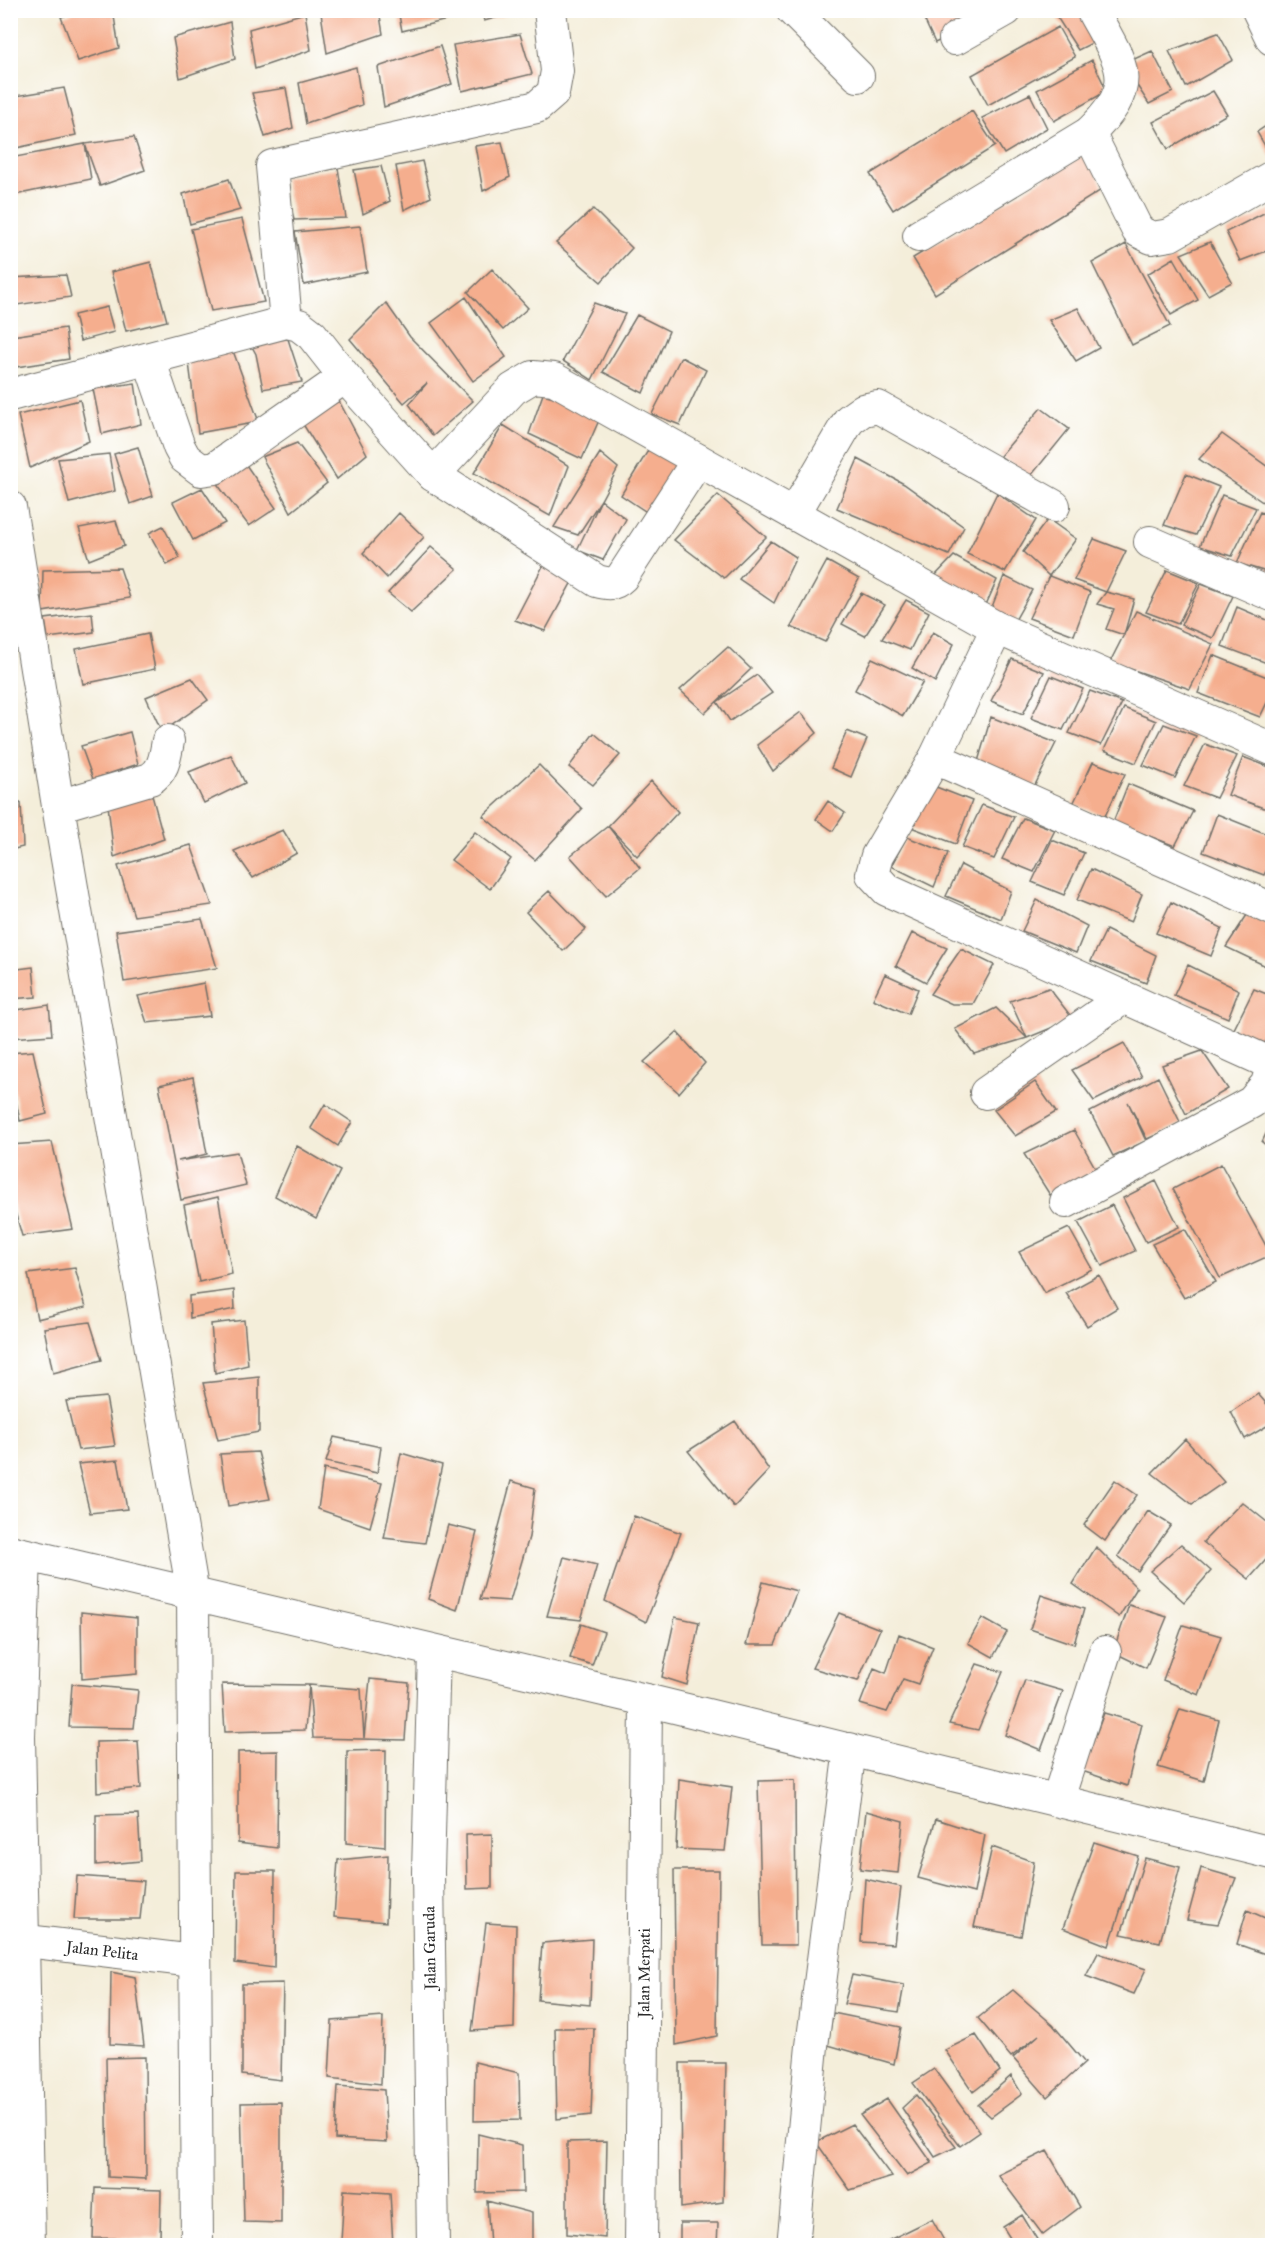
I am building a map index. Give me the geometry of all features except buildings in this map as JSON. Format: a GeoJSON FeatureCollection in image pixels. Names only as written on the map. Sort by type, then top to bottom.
{"type":"FeatureCollection","features":[{"type":"Feature","properties":{"kind":"street"},"geometry":{"type":"LineString","coordinates":[[286,322],[272,166],[537,107],[553,93],[557,71],[550,10]]}},
{"type":"Feature","properties":{"kind":"street"},"geometry":{"type":"LineString","coordinates":[[792,10],[858,76]]}},
{"type":"Feature","properties":{"kind":"street"},"geometry":{"type":"LineString","coordinates":[[955,39],[1006,10]]}},
{"type":"Feature","properties":{"kind":"street"},"geometry":{"type":"LineString","coordinates":[[920,236],[1089,133],[1111,112],[1120,93],[1123,73],[1092,10]]}},
{"type":"Feature","properties":{"kind":"street"},"geometry":{"type":"LineString","coordinates":[[1258,10],[1272,39]]}},
{"type":"Feature","properties":{"kind":"street"},"geometry":{"type":"LineString","coordinates":[[1089,133],[1138,231],[1152,238],[1170,235],[1272,177]]}},
{"type":"Feature","properties":{"kind":"street"},"geometry":{"type":"LineString","coordinates":[[10,395],[286,322],[299,325],[312,335],[433,476],[597,581],[608,584],[616,583],[622,577],[698,460]]}},
{"type":"Feature","properties":{"kind":"street"},"geometry":{"type":"LineString","coordinates":[[149,359],[179,447],[185,458],[201,470],[215,468],[345,376]]}},
{"type":"Feature","properties":{"kind":"street"},"geometry":{"type":"LineString","coordinates":[[433,476],[513,389],[533,377],[554,379],[997,628],[1272,748]]}},
{"type":"Feature","properties":{"kind":"street"},"geometry":{"type":"LineString","coordinates":[[794,514],[849,420],[863,410],[878,407],[1054,506]]}},
{"type":"Feature","properties":{"kind":"street"},"geometry":{"type":"LineString","coordinates":[[10,507],[58,806],[193,1594],[197,2246]]}},
{"type":"Feature","properties":{"kind":"street"},"geometry":{"type":"LineString","coordinates":[[1150,542],[1272,595]]}},
{"type":"Feature","properties":{"kind":"street"},"geometry":{"type":"LineString","coordinates":[[997,628],[935,758],[877,856],[872,874],[875,880],[887,890],[1272,1065],[1267,1084],[1252,1101],[1066,1202]]}},
{"type":"Feature","properties":{"kind":"street"},"geometry":{"type":"LineString","coordinates":[[58,806],[150,779],[158,774],[165,761],[168,741]]}},
{"type":"Feature","properties":{"kind":"street"},"geometry":{"type":"LineString","coordinates":[[935,758],[1272,909]]}},
{"type":"Feature","properties":{"kind":"street"},"geometry":{"type":"LineString","coordinates":[[986,1093],[1123,998]]}},
{"type":"Feature","properties":{"kind":"street"},"geometry":{"type":"LineString","coordinates":[[29,2246],[16,1939],[19,1737],[18,1553],[646,1700],[1272,1853]]}},
{"type":"Feature","properties":{"kind":"street","name":"Jalan Garuda"},"geometry":{"type":"LineString","coordinates":[[433,2246],[428,1872],[434,1652]]}},
{"type":"Feature","properties":{"kind":"street"},"geometry":{"type":"LineString","coordinates":[[1058,1799],[1105,1652]]}},
{"type":"Feature","properties":{"kind":"street","name":"Jalan Merpati"},"geometry":{"type":"LineString","coordinates":[[641,2246],[646,1700]]}},
{"type":"Feature","properties":{"kind":"street"},"geometry":{"type":"LineString","coordinates":[[793,2246],[811,2058],[850,1749]]}},
{"type":"Feature","properties":{"kind":"street","name":"Jalan Pelita"},"geometry":{"type":"LineString","coordinates":[[16,1939],[194,1961]]}}]}
